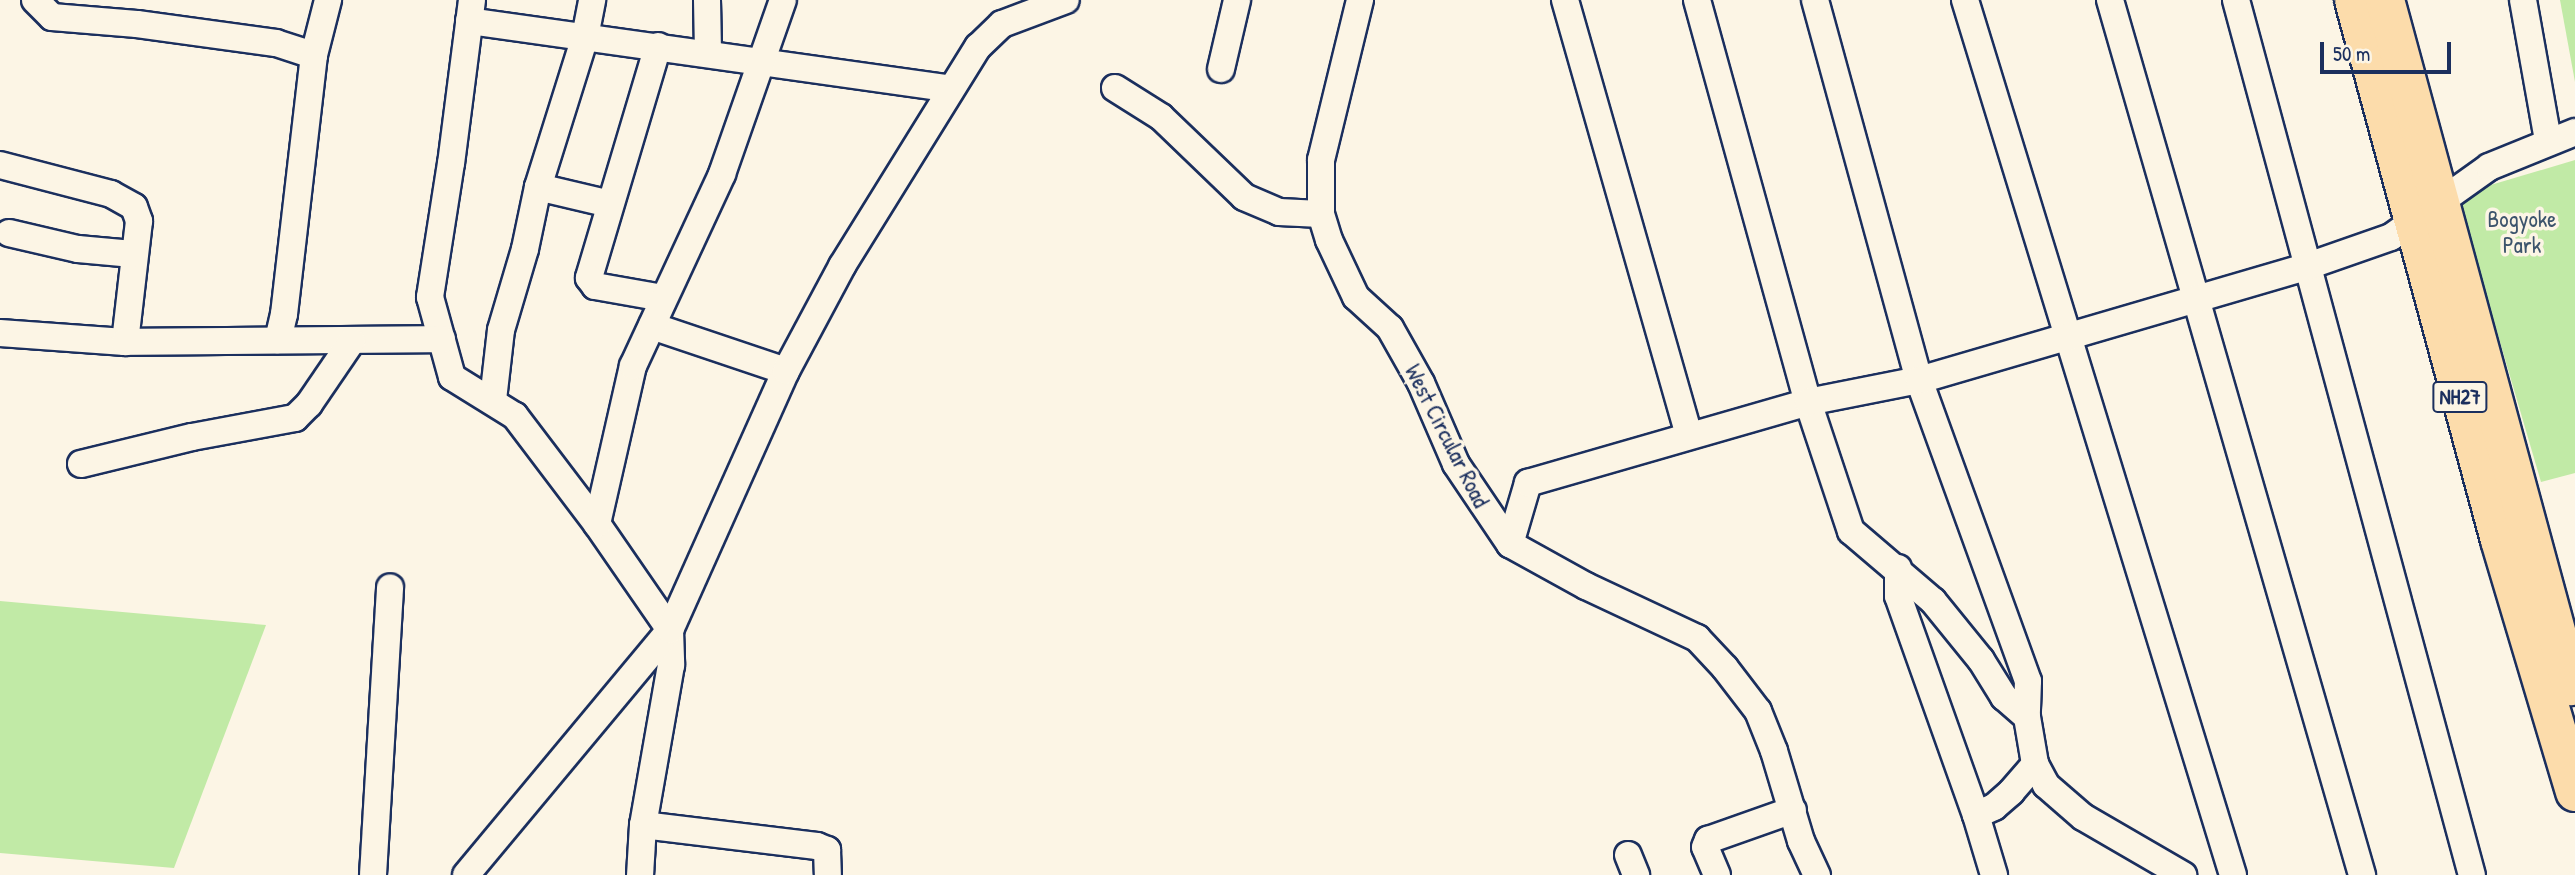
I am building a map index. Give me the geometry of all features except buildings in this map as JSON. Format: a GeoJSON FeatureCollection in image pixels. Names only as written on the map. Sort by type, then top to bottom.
{"type":"FeatureCollection","features":[{"type":"Feature","properties":{"kind":"highway","name":"NH27"},"geometry":{"type":"LineString","coordinates":[[2354,0],[2412,223],[2500,540],[2572,767]]}},
{"type":"Feature","properties":{"kind":"highway","name":"NH27"},"geometry":{"type":"LineString","coordinates":[[2385,0],[2569,659],[2575,698]]}},
{"type":"Feature","properties":{"kind":"street"},"geometry":{"type":"LineString","coordinates":[[35,0],[52,17],[276,43],[314,55]]}},
{"type":"Feature","properties":{"kind":"street"},"geometry":{"type":"LineString","coordinates":[[278,340],[284,314],[314,55],[328,0]]}},
{"type":"Feature","properties":{"kind":"street"},"geometry":{"type":"LineString","coordinates":[[493,400],[500,330],[525,249],[538,187],[585,37],[592,0]]}},
{"type":"Feature","properties":{"kind":"street"},"geometry":{"type":"LineString","coordinates":[[707,0],[708,53]]}},
{"type":"Feature","properties":{"kind":"street"},"geometry":{"type":"LineString","coordinates":[[597,524],[633,366],[722,174],[783,0]]}},
{"type":"Feature","properties":{"kind":"street"},"geometry":{"type":"LineString","coordinates":[[466,875],[670,630],[786,371],[842,266],[978,47],[1002,24],[1066,0]]}},
{"type":"Feature","properties":{"kind":"street"},"geometry":{"type":"LineString","coordinates":[[1221,69],[1237,0]]}},
{"type":"Feature","properties":{"kind":"street","name":"West Circular Road"},"geometry":{"type":"LineString","coordinates":[[1360,0],[1321,160],[1321,214],[1329,240],[1356,297],[1390,328],[1421,383],[1456,464],[1510,544],[1586,586],[1698,638],[1758,711],[1793,810],[1801,841],[1817,875]]}},
{"type":"Feature","properties":{"kind":"street"},"geometry":{"type":"LineString","coordinates":[[1565,0],[1689,434]]}},
{"type":"Feature","properties":{"kind":"street"},"geometry":{"type":"LineString","coordinates":[[1696,0],[1808,402],[1851,531],[1898,568],[1933,601],[1981,660],[2004,697],[2026,717]]}},
{"type":"Feature","properties":{"kind":"street"},"geometry":{"type":"LineString","coordinates":[[1815,0],[1919,380],[2028,681],[2026,717],[2035,764],[2046,785],[2083,817],[2183,875]]}},
{"type":"Feature","properties":{"kind":"street"},"geometry":{"type":"LineString","coordinates":[[1965,0],[2232,875]]}},
{"type":"Feature","properties":{"kind":"street"},"geometry":{"type":"LineString","coordinates":[[2110,0],[2362,875]]}},
{"type":"Feature","properties":{"kind":"street"},"geometry":{"type":"LineString","coordinates":[[2236,0],[2472,875]]}},
{"type":"Feature","properties":{"kind":"street"},"geometry":{"type":"LineString","coordinates":[[2524,0],[2548,141]]}},
{"type":"Feature","properties":{"kind":"street"},"geometry":{"type":"LineString","coordinates":[[640,875],[643,825],[671,665],[670,630],[597,524],[514,416],[493,400],[452,377],[429,297],[451,163],[471,11],[585,37],[950,89]]}},
{"type":"Feature","properties":{"kind":"street"},"geometry":{"type":"LineString","coordinates":[[658,47],[589,278],[595,286],[663,298]]}},
{"type":"Feature","properties":{"kind":"street"},"geometry":{"type":"LineString","coordinates":[[1115,88],[1161,117],[1244,197],[1279,212],[1321,214]]}},
{"type":"Feature","properties":{"kind":"street"},"geometry":{"type":"LineString","coordinates":[[1510,544],[1528,483],[1689,434],[1808,402],[1919,380],[2308,266],[2391,237],[2489,167],[2575,132]]}},
{"type":"Feature","properties":{"kind":"street"},"geometry":{"type":"LineString","coordinates":[[0,165],[126,200],[134,207],[139,221],[133,254],[125,342]]}},
{"type":"Feature","properties":{"kind":"street"},"geometry":{"type":"LineString","coordinates":[[538,187],[610,204]]}},
{"type":"Feature","properties":{"kind":"street"},"geometry":{"type":"LineString","coordinates":[[9,233],[78,249],[133,254]]}},
{"type":"Feature","properties":{"kind":"street"},"geometry":{"type":"LineString","coordinates":[[652,326],[786,371]]}},
{"type":"Feature","properties":{"kind":"street"},"geometry":{"type":"LineString","coordinates":[[0,333],[125,342],[442,339]]}},
{"type":"Feature","properties":{"kind":"street"},"geometry":{"type":"LineString","coordinates":[[81,464],[192,437],[295,418],[309,404],[352,341]]}},
{"type":"Feature","properties":{"kind":"street"},"geometry":{"type":"LineString","coordinates":[[1898,568],[1898,596],[1976,815],[1994,875]]}},
{"type":"Feature","properties":{"kind":"street"},"geometry":{"type":"LineString","coordinates":[[373,875],[390,588]]}},
{"type":"Feature","properties":{"kind":"street"},"geometry":{"type":"LineString","coordinates":[[1976,815],[1994,807],[2035,764]]}},
{"type":"Feature","properties":{"kind":"street"},"geometry":{"type":"LineString","coordinates":[[1717,875],[1705,847],[1708,840],[1793,810]]}},
{"type":"Feature","properties":{"kind":"street"},"geometry":{"type":"LineString","coordinates":[[643,825],[817,846],[827,850],[828,875]]}},
{"type":"Feature","properties":{"kind":"green space"},"geometry":{"type":"Polygon","coordinates":[[[2560,0],[2575,0],[2575,82],[2560,0]]]}},
{"type":"Feature","properties":{"kind":"green space","name":"Bogyoke Park"},"geometry":{"type":"Polygon","coordinates":[[[2575,160],[2575,473],[2541,482],[2457,195],[2575,160]]]}},
{"type":"Feature","properties":{"kind":"green space"},"geometry":{"type":"Polygon","coordinates":[[[0,601],[266,625],[174,868],[0,853],[0,601]]]}}]}
